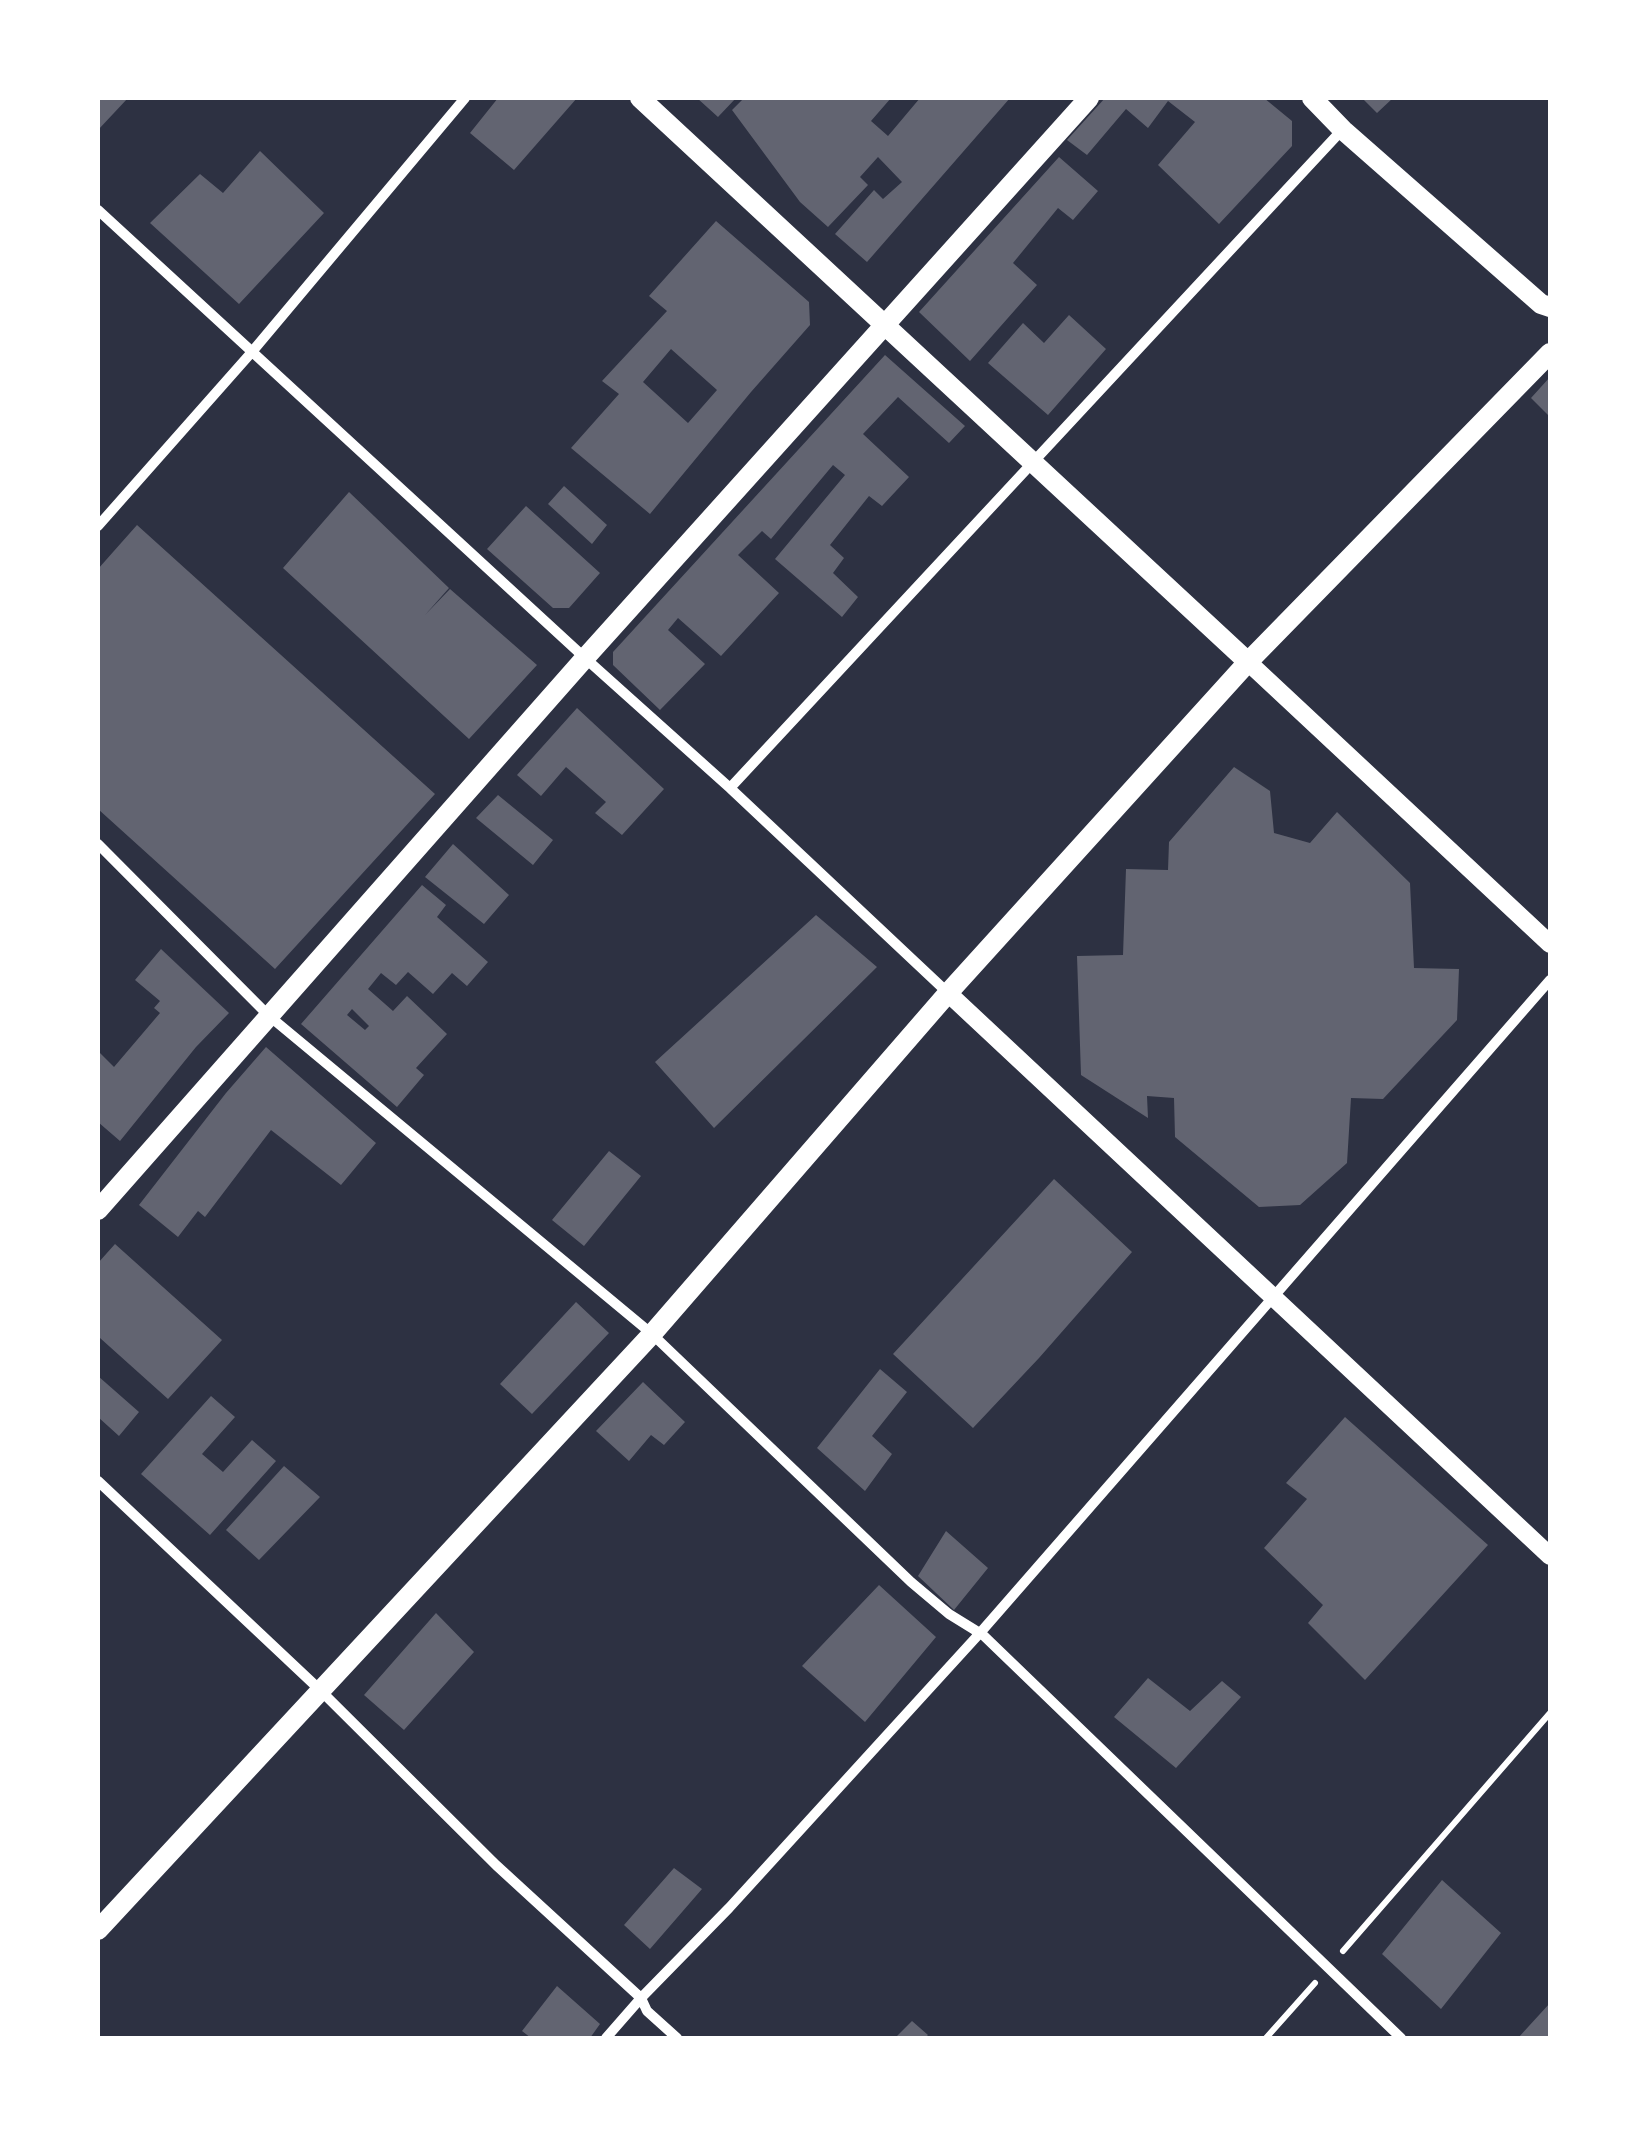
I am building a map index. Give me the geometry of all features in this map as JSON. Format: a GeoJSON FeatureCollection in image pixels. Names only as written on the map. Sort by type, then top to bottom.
{"type":"FeatureCollection","features":[{"type":"Feature","properties":{"kind":"main road"},"geometry":{"type":"LineString","coordinates":[[640,98],[1248,662]]}},
{"type":"Feature","properties":{"kind":"main road"},"geometry":{"type":"LineString","coordinates":[[98,1210],[585,658],[1089,98]]}},
{"type":"Feature","properties":{"kind":"main road"},"geometry":{"type":"LineString","coordinates":[[1312,98],[1343,130],[1546,306]]}},
{"type":"Feature","properties":{"kind":"main road"},"geometry":{"type":"LineString","coordinates":[[98,1930],[652,1334],[948,992],[1248,662],[1550,353]]}},
{"type":"Feature","properties":{"kind":"street"},"geometry":{"type":"LineString","coordinates":[[98,526],[251,352],[464,98]]}},
{"type":"Feature","properties":{"kind":"street"},"geometry":{"type":"LineString","coordinates":[[730,788],[1343,130]]}},
{"type":"Feature","properties":{"kind":"street"},"geometry":{"type":"LineString","coordinates":[[98,210],[730,788],[1550,1556]]}},
{"type":"Feature","properties":{"kind":"street"},"geometry":{"type":"LineString","coordinates":[[1248,662],[1550,944]]}},
{"type":"Feature","properties":{"kind":"street"},"geometry":{"type":"LineString","coordinates":[[98,844],[268,1015],[652,1334],[910,1582],[980,1633],[1401,2038]]}},
{"type":"Feature","properties":{"kind":"street"},"geometry":{"type":"LineString","coordinates":[[606,2038],[980,1633],[1550,980]]}},
{"type":"Feature","properties":{"kind":"street"},"geometry":{"type":"LineString","coordinates":[[98,1482],[320,1690],[496,1865],[641,1998],[647,2011],[677,2038]]}},
{"type":"Feature","properties":{"kind":"path"},"geometry":{"type":"LineString","coordinates":[[1266,2038],[1550,1713]]}},
{"type":"Feature","properties":{"kind":"building"},"geometry":{"type":"Polygon","coordinates":[[[98,98],[128,98],[98,130],[98,98]]]}},
{"type":"Feature","properties":{"kind":"building"},"geometry":{"type":"Polygon","coordinates":[[[498,98],[577,98],[514,170],[470,133],[498,98]]]}},
{"type":"Feature","properties":{"kind":"building"},"geometry":{"type":"Polygon","coordinates":[[[697,98],[736,98],[718,117],[697,98]]]}},
{"type":"Feature","properties":{"kind":"building"},"geometry":{"type":"Polygon","coordinates":[[[744,98],[891,98],[871,121],[888,136],[920,98],[1010,98],[867,262],[835,234],[874,190],[883,199],[902,182],[878,157],[860,177],[868,185],[828,227],[800,202],[732,110],[744,98]]]}},
{"type":"Feature","properties":{"kind":"building"},"geometry":{"type":"Polygon","coordinates":[[[1105,98],[1264,98],[1292,121],[1292,146],[1219,224],[1158,165],[1195,122],[1168,101],[1148,128],[1126,109],[1087,155],[1067,140],[1105,98]]]}},
{"type":"Feature","properties":{"kind":"building"},"geometry":{"type":"Polygon","coordinates":[[[1362,98],[1393,98],[1377,113],[1362,98]]]}},
{"type":"Feature","properties":{"kind":"building"},"geometry":{"type":"Polygon","coordinates":[[[260,151],[324,213],[239,304],[150,223],[200,174],[223,193],[260,151]]]}},
{"type":"Feature","properties":{"kind":"building"},"geometry":{"type":"Polygon","coordinates":[[[1059,157],[1098,191],[1073,220],[1058,208],[1013,263],[1037,285],[970,361],[919,312],[1059,157]]]}},
{"type":"Feature","properties":{"kind":"building"},"geometry":{"type":"Polygon","coordinates":[[[716,221],[809,302],[810,325],[650,514],[571,448],[619,394],[602,381],[667,311],[649,296],[716,221]],[[671,349],[643,382],[688,423],[717,390],[671,349]]]}},
{"type":"Feature","properties":{"kind":"building"},"geometry":{"type":"Polygon","coordinates":[[[1069,315],[1106,349],[1048,415],[988,363],[1023,323],[1044,343],[1069,315]]]}},
{"type":"Feature","properties":{"kind":"building"},"geometry":{"type":"Polygon","coordinates":[[[885,355],[965,426],[949,443],[898,397],[863,434],[909,477],[882,506],[869,496],[830,545],[844,558],[833,573],[858,597],[842,617],[775,559],[845,475],[833,465],[771,539],[762,531],[738,555],[779,593],[721,656],[678,618],[668,630],[705,664],[660,710],[613,665],[613,652],[885,355]]]}},
{"type":"Feature","properties":{"kind":"building"},"geometry":{"type":"Polygon","coordinates":[[[1550,377],[1550,417],[1531,398],[1550,377]]]}},
{"type":"Feature","properties":{"kind":"building"},"geometry":{"type":"Polygon","coordinates":[[[564,486],[607,525],[592,544],[548,504],[564,486]]]}},
{"type":"Feature","properties":{"kind":"building"},"geometry":{"type":"Polygon","coordinates":[[[349,492],[449,588],[425,615],[450,589],[537,665],[469,739],[283,568],[349,492]]]}},
{"type":"Feature","properties":{"kind":"building"},"geometry":{"type":"Polygon","coordinates":[[[526,506],[600,573],[569,608],[553,608],[487,549],[526,506]]]}},
{"type":"Feature","properties":{"kind":"building"},"geometry":{"type":"Polygon","coordinates":[[[137,525],[435,794],[275,969],[98,809],[98,569],[137,525]]]}},
{"type":"Feature","properties":{"kind":"building"},"geometry":{"type":"Polygon","coordinates":[[[577,708],[664,789],[622,835],[595,813],[606,802],[566,767],[541,796],[517,775],[577,708]]]}},
{"type":"Feature","properties":{"kind":"building"},"geometry":{"type":"Polygon","coordinates":[[[1234,767],[1270,791],[1274,833],[1310,843],[1337,812],[1410,883],[1414,968],[1459,969],[1457,1020],[1383,1099],[1351,1098],[1347,1163],[1300,1205],[1259,1207],[1175,1137],[1174,1098],[1147,1096],[1148,1118],[1081,1075],[1077,956],[1123,955],[1126,869],[1168,870],[1169,842],[1234,767]]]}},
{"type":"Feature","properties":{"kind":"building"},"geometry":{"type":"Polygon","coordinates":[[[498,795],[553,840],[533,865],[476,818],[498,795]]]}},
{"type":"Feature","properties":{"kind":"building"},"geometry":{"type":"Polygon","coordinates":[[[453,844],[509,895],[484,924],[425,877],[453,844]]]}},
{"type":"Feature","properties":{"kind":"building"},"geometry":{"type":"Polygon","coordinates":[[[422,885],[446,905],[437,917],[488,962],[467,986],[452,973],[433,994],[408,972],[396,985],[381,973],[368,989],[393,1011],[407,996],[447,1034],[416,1068],[424,1075],[397,1107],[301,1024],[422,885]],[[352,1009],[347,1015],[365,1030],[369,1026],[352,1009]]]}},
{"type":"Feature","properties":{"kind":"building"},"geometry":{"type":"Polygon","coordinates":[[[816,915],[877,967],[714,1128],[655,1062],[816,915]]]}},
{"type":"Feature","properties":{"kind":"building"},"geometry":{"type":"Polygon","coordinates":[[[161,949],[229,1013],[196,1047],[120,1141],[98,1122],[98,1051],[114,1067],[160,1013],[154,1008],[160,1001],[135,980],[161,949]]]}},
{"type":"Feature","properties":{"kind":"building"},"geometry":{"type":"Polygon","coordinates":[[[266,1047],[376,1143],[341,1185],[271,1130],[205,1217],[198,1211],[178,1237],[139,1205],[266,1047]]]}},
{"type":"Feature","properties":{"kind":"building"},"geometry":{"type":"Polygon","coordinates":[[[609,1151],[641,1176],[584,1246],[552,1220],[609,1151]]]}},
{"type":"Feature","properties":{"kind":"building"},"geometry":{"type":"Polygon","coordinates":[[[1054,1179],[1132,1252],[973,1428],[893,1354],[1054,1179]]]}},
{"type":"Feature","properties":{"kind":"building"},"geometry":{"type":"Polygon","coordinates":[[[115,1244],[222,1340],[168,1399],[100,1338],[98,1342],[98,1263],[115,1244]]]}},
{"type":"Feature","properties":{"kind":"building"},"geometry":{"type":"Polygon","coordinates":[[[576,1302],[609,1333],[532,1414],[500,1384],[576,1302]]]}},
{"type":"Feature","properties":{"kind":"building"},"geometry":{"type":"Polygon","coordinates":[[[880,1369],[907,1392],[872,1436],[892,1454],[865,1491],[817,1448],[880,1369]]]}},
{"type":"Feature","properties":{"kind":"building"},"geometry":{"type":"Polygon","coordinates":[[[98,1376],[139,1412],[119,1436],[98,1417],[98,1376]]]}},
{"type":"Feature","properties":{"kind":"building"},"geometry":{"type":"Polygon","coordinates":[[[643,1382],[685,1422],[664,1445],[651,1435],[629,1461],[596,1431],[643,1382]]]}},
{"type":"Feature","properties":{"kind":"building"},"geometry":{"type":"Polygon","coordinates":[[[211,1396],[235,1417],[202,1454],[223,1472],[252,1440],[276,1461],[210,1535],[141,1474],[211,1396]]]}},
{"type":"Feature","properties":{"kind":"building"},"geometry":{"type":"Polygon","coordinates":[[[1345,1417],[1488,1545],[1365,1680],[1308,1623],[1323,1605],[1264,1548],[1307,1499],[1286,1483],[1345,1417]]]}},
{"type":"Feature","properties":{"kind":"building"},"geometry":{"type":"Polygon","coordinates":[[[284,1466],[320,1497],[259,1560],[226,1530],[284,1466]]]}},
{"type":"Feature","properties":{"kind":"building"},"geometry":{"type":"Polygon","coordinates":[[[946,1531],[988,1568],[954,1610],[918,1576],[946,1531]]]}},
{"type":"Feature","properties":{"kind":"building"},"geometry":{"type":"Polygon","coordinates":[[[879,1585],[936,1637],[865,1722],[802,1666],[879,1585]]]}},
{"type":"Feature","properties":{"kind":"building"},"geometry":{"type":"Polygon","coordinates":[[[436,1613],[474,1652],[404,1730],[364,1695],[436,1613]]]}},
{"type":"Feature","properties":{"kind":"building"},"geometry":{"type":"Polygon","coordinates":[[[1148,1678],[1190,1711],[1222,1681],[1241,1697],[1176,1768],[1114,1717],[1148,1678]]]}},
{"type":"Feature","properties":{"kind":"building"},"geometry":{"type":"Polygon","coordinates":[[[674,1868],[702,1889],[650,1949],[624,1925],[674,1868]]]}},
{"type":"Feature","properties":{"kind":"building"},"geometry":{"type":"Polygon","coordinates":[[[1442,1880],[1501,1933],[1441,2009],[1382,1954],[1442,1880]]]}},
{"type":"Feature","properties":{"kind":"building"},"geometry":{"type":"Polygon","coordinates":[[[557,1986],[600,2024],[590,2038],[531,2038],[522,2031],[557,1986]]]}},
{"type":"Feature","properties":{"kind":"building"},"geometry":{"type":"Polygon","coordinates":[[[1550,2003],[1550,2038],[1518,2038],[1550,2003]]]}},
{"type":"Feature","properties":{"kind":"building"},"geometry":{"type":"Polygon","coordinates":[[[912,2021],[928,2035],[895,2038],[912,2021]]]}}]}
